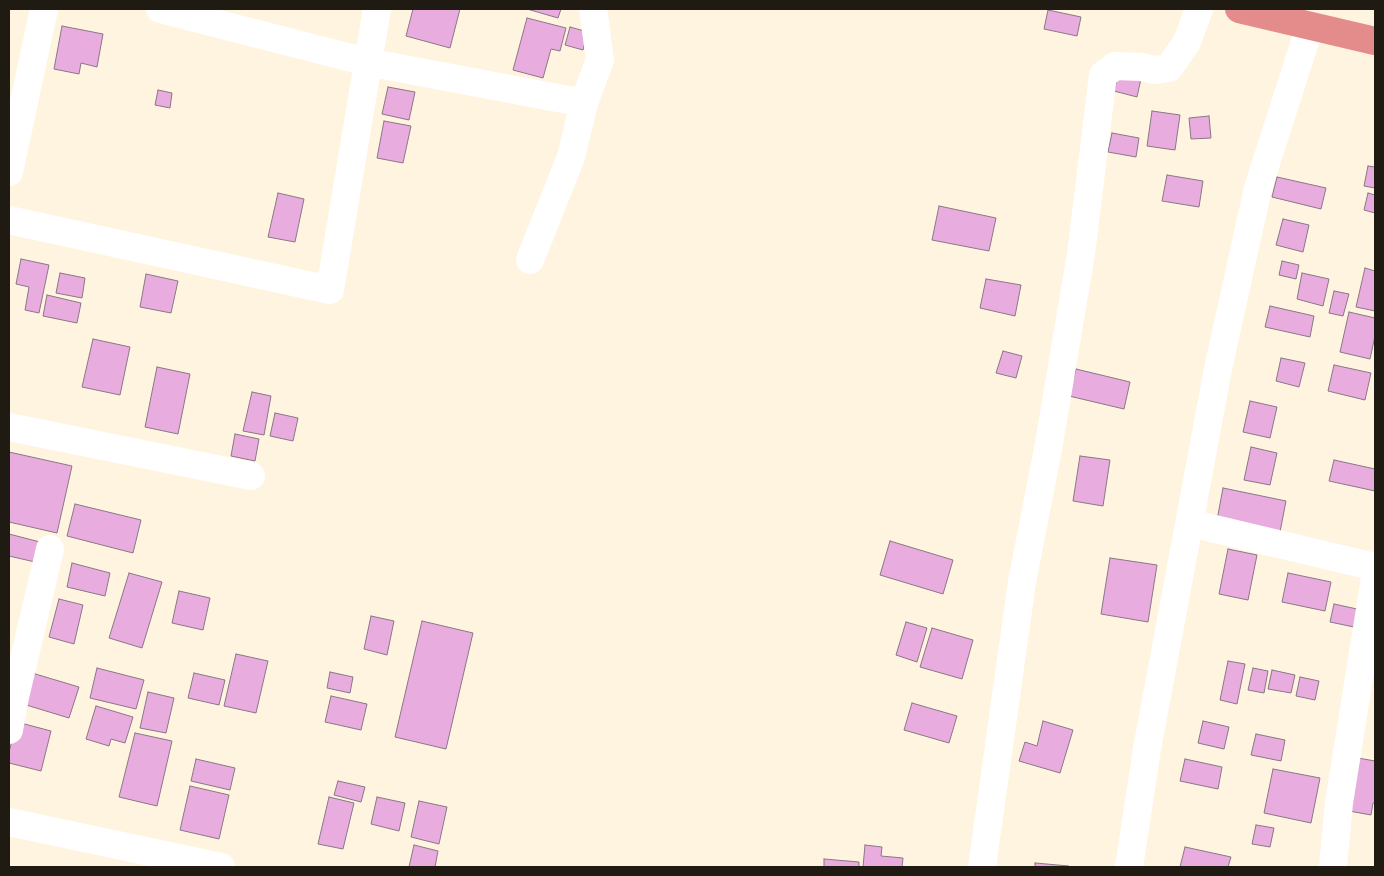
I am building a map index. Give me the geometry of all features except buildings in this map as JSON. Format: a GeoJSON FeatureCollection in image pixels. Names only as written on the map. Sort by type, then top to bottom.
{"type":"FeatureCollection","features":[{"type":"Feature","properties":{"kind":"highway"},"geometry":{"type":"LineString","coordinates":[[1240,9],[1375,42]]}},
{"type":"Feature","properties":{"kind":"street"},"geometry":{"type":"LineString","coordinates":[[9,172],[44,9]]}},
{"type":"Feature","properties":{"kind":"street"},"geometry":{"type":"LineString","coordinates":[[160,9],[367,62],[584,104]]}},
{"type":"Feature","properties":{"kind":"street"},"geometry":{"type":"LineString","coordinates":[[9,220],[330,290],[377,9]]}},
{"type":"Feature","properties":{"kind":"street"},"geometry":{"type":"LineString","coordinates":[[530,260],[571,157],[584,104],[600,60],[593,9]]}},
{"type":"Feature","properties":{"kind":"street"},"geometry":{"type":"LineString","coordinates":[[982,867],[1022,582],[1048,449],[1081,254],[1104,75],[1115,66],[1141,67],[1154,70],[1169,68],[1187,42],[1198,9]]}},
{"type":"Feature","properties":{"kind":"street"},"geometry":{"type":"LineString","coordinates":[[1129,867],[1147,749],[1218,369],[1258,188],[1310,26]]}},
{"type":"Feature","properties":{"kind":"street"},"geometry":{"type":"LineString","coordinates":[[9,427],[251,476]]}},
{"type":"Feature","properties":{"kind":"street"},"geometry":{"type":"LineString","coordinates":[[1190,523],[1375,567]]}},
{"type":"Feature","properties":{"kind":"street"},"geometry":{"type":"LineString","coordinates":[[9,730],[50,549]]}},
{"type":"Feature","properties":{"kind":"street"},"geometry":{"type":"LineString","coordinates":[[1333,867],[1339,803],[1375,578]]}},
{"type":"Feature","properties":{"kind":"street"},"geometry":{"type":"LineString","coordinates":[[9,822],[145,859],[221,867]]}}]}
